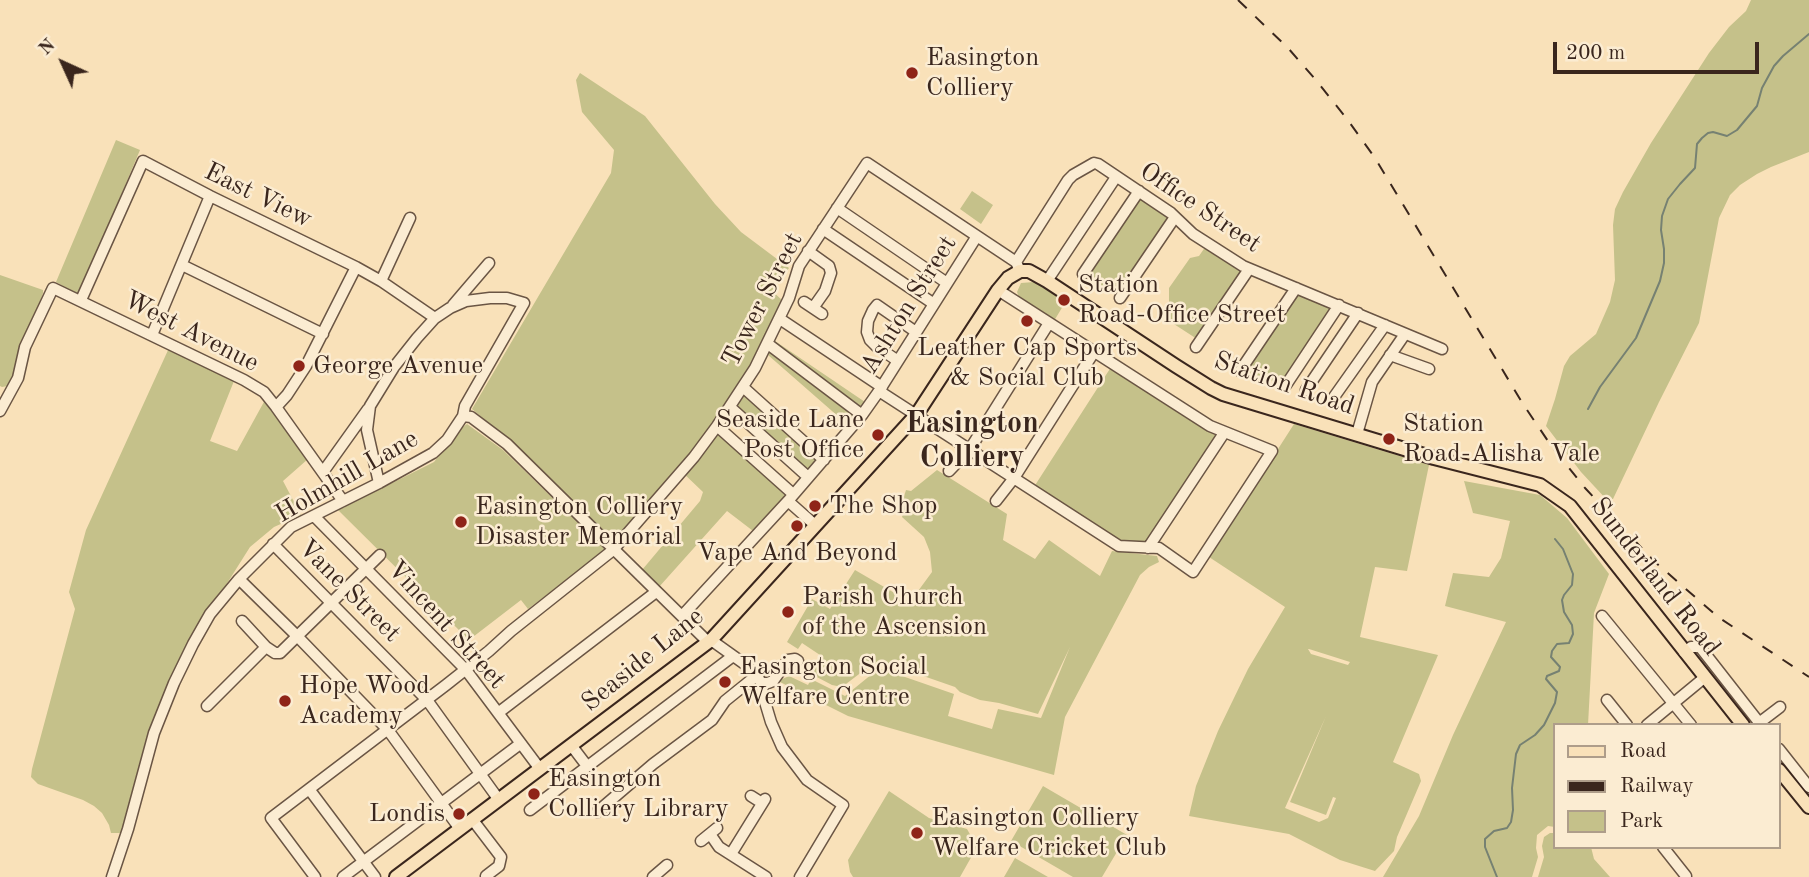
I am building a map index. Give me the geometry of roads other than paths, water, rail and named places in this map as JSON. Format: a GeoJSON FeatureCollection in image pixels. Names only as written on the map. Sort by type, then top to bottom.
{"type":"FeatureCollection","features":[{"type":"Feature","properties":{"kind":"main road","name":"Station Road"},"geometry":{"type":"LineString","coordinates":[[1018,266],[1047,281],[1211,388],[1434,458]]}},
{"type":"Feature","properties":{"kind":"main road","name":"Seaside Lane"},"geometry":{"type":"LineString","coordinates":[[396,877],[709,641],[917,414],[998,290],[1018,266]]}},
{"type":"Feature","properties":{"kind":"main road","name":"Sunderland Road"},"geometry":{"type":"LineString","coordinates":[[1434,458],[1540,485],[1570,506],[1741,723]]}},
{"type":"Feature","properties":{"kind":"main road"},"geometry":{"type":"LineString","coordinates":[[1781,772],[1809,807]]}},
{"type":"Feature","properties":{"kind":"street","name":"East View"},"geometry":{"type":"LineString","coordinates":[[81,300],[143,161],[210,197],[356,267],[435,318]]}},
{"type":"Feature","properties":{"kind":"street","name":"Tower Street"},"geometry":{"type":"LineString","coordinates":[[315,877],[271,818],[466,670],[613,550],[694,457],[730,407],[768,344],[789,298],[799,266],[867,163],[977,236]]}},
{"type":"Feature","properties":{"kind":"street","name":"Office Street"},"geometry":{"type":"LineString","coordinates":[[1018,266],[1073,175],[1094,163],[1139,191],[1193,234],[1249,269],[1442,349]]}},
{"type":"Feature","properties":{"kind":"street"},"geometry":{"type":"LineString","coordinates":[[1047,281],[1116,177]]}},
{"type":"Feature","properties":{"kind":"street"},"geometry":{"type":"LineString","coordinates":[[1083,274],[1139,191]]}},
{"type":"Feature","properties":{"kind":"street"},"geometry":{"type":"LineString","coordinates":[[152,335],[210,197]]}},
{"type":"Feature","properties":{"kind":"street"},"geometry":{"type":"LineString","coordinates":[[837,208],[947,283]]}},
{"type":"Feature","properties":{"kind":"street"},"geometry":{"type":"LineString","coordinates":[[1120,298],[1175,217]]}},
{"type":"Feature","properties":{"kind":"street"},"geometry":{"type":"LineString","coordinates":[[381,281],[411,218]]}},
{"type":"Feature","properties":{"kind":"street"},"geometry":{"type":"LineString","coordinates":[[823,229],[934,304]]}},
{"type":"Feature","properties":{"kind":"street"},"geometry":{"type":"LineString","coordinates":[[977,236],[1018,266]]}},
{"type":"Feature","properties":{"kind":"street","name":"Ashton Street"},"geometry":{"type":"LineString","coordinates":[[682,616],[862,415],[977,236]]}},
{"type":"Feature","properties":{"kind":"street"},"geometry":{"type":"LineString","coordinates":[[808,251],[829,266],[831,273],[825,291],[813,308]]}},
{"type":"Feature","properties":{"kind":"street"},"geometry":{"type":"LineString","coordinates":[[323,471],[417,338],[435,318],[450,308],[489,263]]}},
{"type":"Feature","properties":{"kind":"street"},"geometry":{"type":"LineString","coordinates":[[182,265],[323,334]]}},
{"type":"Feature","properties":{"kind":"street"},"geometry":{"type":"LineString","coordinates":[[276,407],[306,366],[356,267]]}},
{"type":"Feature","properties":{"kind":"street"},"geometry":{"type":"LineString","coordinates":[[1196,347],[1249,269]]}},
{"type":"Feature","properties":{"kind":"street","name":"West Avenue"},"geometry":{"type":"LineString","coordinates":[[0,411],[19,378],[25,347],[53,288],[264,392],[342,501]]}},
{"type":"Feature","properties":{"kind":"street"},"geometry":{"type":"LineString","coordinates":[[1240,371],[1296,288]]}},
{"type":"Feature","properties":{"kind":"street"},"geometry":{"type":"LineString","coordinates":[[780,319],[917,414],[1119,546],[1159,548],[1193,572],[1272,451],[1210,426],[998,290]]}},
{"type":"Feature","properties":{"kind":"street","name":"Holmhill Lane"},"geometry":{"type":"LineString","coordinates":[[113,877],[154,733],[174,683],[210,614],[239,579],[291,527],[433,453],[447,440],[463,416],[465,406],[524,303],[507,298],[490,298],[466,301],[450,308]]}},
{"type":"Feature","properties":{"kind":"street"},"geometry":{"type":"LineString","coordinates":[[867,298],[916,332]]}},
{"type":"Feature","properties":{"kind":"street"},"geometry":{"type":"LineString","coordinates":[[877,305],[868,321],[867,332],[876,346],[898,361]]}},
{"type":"Feature","properties":{"kind":"street"},"geometry":{"type":"LineString","coordinates":[[1286,385],[1339,305]]}},
{"type":"Feature","properties":{"kind":"street"},"geometry":{"type":"LineString","coordinates":[[1306,390],[1358,313]]}},
{"type":"Feature","properties":{"kind":"street"},"geometry":{"type":"LineString","coordinates":[[949,471],[970,449],[1049,323]]}},
{"type":"Feature","properties":{"kind":"street"},"geometry":{"type":"LineString","coordinates":[[1334,397],[1385,325]]}},
{"type":"Feature","properties":{"kind":"street"},"geometry":{"type":"LineString","coordinates":[[1357,434],[1372,382],[1405,334]]}},
{"type":"Feature","properties":{"kind":"street"},"geometry":{"type":"LineString","coordinates":[[768,344],[862,415]]}},
{"type":"Feature","properties":{"kind":"street"},"geometry":{"type":"LineString","coordinates":[[996,502],[1094,352]]}},
{"type":"Feature","properties":{"kind":"street"},"geometry":{"type":"LineString","coordinates":[[1390,355],[1429,369]]}},
{"type":"Feature","properties":{"kind":"street"},"geometry":{"type":"LineString","coordinates":[[743,387],[824,460]]}},
{"type":"Feature","properties":{"kind":"street"},"geometry":{"type":"LineString","coordinates":[[370,406],[368,430],[379,483]]}},
{"type":"Feature","properties":{"kind":"street"},"geometry":{"type":"LineString","coordinates":[[730,407],[808,477]]}},
{"type":"Feature","properties":{"kind":"street"},"geometry":{"type":"LineString","coordinates":[[463,416],[471,417],[506,444],[656,592],[709,641],[733,656],[759,679],[768,683],[773,681],[788,660],[798,660]]}},
{"type":"Feature","properties":{"kind":"street"},"geometry":{"type":"LineString","coordinates":[[717,426],[815,525]]}},
{"type":"Feature","properties":{"kind":"street"},"geometry":{"type":"LineString","coordinates":[[1148,548],[1224,433]]}},
{"type":"Feature","properties":{"kind":"street","name":"Vincent Street"},"geometry":{"type":"LineString","coordinates":[[314,516],[466,670],[540,769]]}},
{"type":"Feature","properties":{"kind":"street","name":"Vane Street"},"geometry":{"type":"LineString","coordinates":[[273,544],[426,700],[499,800]]}},
{"type":"Feature","properties":{"kind":"street"},"geometry":{"type":"LineString","coordinates":[[242,621],[265,647],[280,653],[380,555]]}},
{"type":"Feature","properties":{"kind":"street"},"geometry":{"type":"LineString","coordinates":[[239,579],[388,730],[460,829]]}},
{"type":"Feature","properties":{"kind":"street"},"geometry":{"type":"LineString","coordinates":[[498,713],[656,592]]}},
{"type":"Feature","properties":{"kind":"street"},"geometry":{"type":"LineString","coordinates":[[1602,616],[1690,723]]}},
{"type":"Feature","properties":{"kind":"street"},"geometry":{"type":"LineString","coordinates":[[207,706],[265,647]]}},
{"type":"Feature","properties":{"kind":"street"},"geometry":{"type":"LineString","coordinates":[[1684,652],[1691,647],[1700,647],[1759,723]]}},
{"type":"Feature","properties":{"kind":"street"},"geometry":{"type":"LineString","coordinates":[[530,810],[733,656]]}},
{"type":"Feature","properties":{"kind":"street"},"geometry":{"type":"LineString","coordinates":[[1649,723],[1704,678]]}},
{"type":"Feature","properties":{"kind":"street"},"geometry":{"type":"LineString","coordinates":[[597,811],[712,720],[725,701],[759,679]]}},
{"type":"Feature","properties":{"kind":"street"},"geometry":{"type":"LineString","coordinates":[[759,679],[771,722],[782,747],[807,780],[843,805],[800,877]]}},
{"type":"Feature","properties":{"kind":"street"},"geometry":{"type":"LineString","coordinates":[[1607,700],[1625,723]]}},
{"type":"Feature","properties":{"kind":"street"},"geometry":{"type":"LineString","coordinates":[[1761,723],[1780,707]]}},
{"type":"Feature","properties":{"kind":"street"},"geometry":{"type":"LineString","coordinates":[[343,877],[520,744]]}},
{"type":"Feature","properties":{"kind":"street"},"geometry":{"type":"LineString","coordinates":[[571,745],[587,766]]}},
{"type":"Feature","properties":{"kind":"street"},"geometry":{"type":"LineString","coordinates":[[1781,751],[1807,780]]}},
{"type":"Feature","properties":{"kind":"street"},"geometry":{"type":"LineString","coordinates":[[309,789],[375,877]]}},
{"type":"Feature","properties":{"kind":"street"},"geometry":{"type":"LineString","coordinates":[[730,854],[763,801],[751,796]]}},
{"type":"Feature","properties":{"kind":"street"},"geometry":{"type":"LineString","coordinates":[[472,820],[500,857],[499,866],[486,876]]}},
{"type":"Feature","properties":{"kind":"street"},"geometry":{"type":"LineString","coordinates":[[709,834],[719,847],[766,877]]}},
{"type":"Feature","properties":{"kind":"street"},"geometry":{"type":"LineString","coordinates":[[1665,849],[1686,876]]}},
{"type":"Feature","properties":{"kind":"street"},"geometry":{"type":"LineString","coordinates":[[653,877],[667,864]]}},
{"type":"Feature","properties":{"kind":"waterway"},"geometry":{"type":"LineString","coordinates":[[1588,409],[1600,387],[1636,338],[1660,281],[1664,263],[1662,216],[1668,199],[1695,168],[1697,144],[1708,133],[1727,136],[1737,130],[1757,106],[1762,88],[1774,66],[1809,34]]}},
{"type":"Feature","properties":{"kind":"waterway"},"geometry":{"type":"LineString","coordinates":[[1497,877],[1485,847],[1485,839],[1494,831],[1507,828],[1511,822],[1516,754],[1520,745],[1544,725],[1555,703],[1557,692],[1546,679],[1559,671],[1560,667],[1551,657],[1552,651],[1557,644],[1569,643],[1573,634],[1562,600],[1572,585],[1573,574],[1563,549],[1555,539]]}},
{"type":"Feature","properties":{"kind":"railway"},"geometry":{"type":"LineString","coordinates":[[1238,0],[1288,48],[1315,79],[1375,158],[1523,404],[1585,488],[1655,562],[1718,617],[1809,677]]}},
{"type":"Feature","properties":{"kind":"place","name":"Easington Colliery"},"geometry":{"type":"Point","coordinates":[912,73]}},
{"type":"Feature","properties":{"kind":"place","name":"Station Road-Office Street"},"geometry":{"type":"Point","coordinates":[1064,300]}},
{"type":"Feature","properties":{"kind":"place","name":"Leather Cap Sports & Social Club"},"geometry":{"type":"Point","coordinates":[1027,321]}},
{"type":"Feature","properties":{"kind":"place","name":"George Avenue"},"geometry":{"type":"Point","coordinates":[299,366]}},
{"type":"Feature","properties":{"kind":"place","name":"Seaside Lane Post Office"},"geometry":{"type":"Point","coordinates":[878,435]}},
{"type":"Feature","properties":{"kind":"place","name":"Station Road-Alisha Vale"},"geometry":{"type":"Point","coordinates":[1389,439]}},
{"type":"Feature","properties":{"kind":"place","name":"The Shop"},"geometry":{"type":"Point","coordinates":[815,506]}},
{"type":"Feature","properties":{"kind":"place","name":"Easington Colliery Disaster Memorial"},"geometry":{"type":"Point","coordinates":[461,522]}},
{"type":"Feature","properties":{"kind":"place","name":"Vape And Beyond"},"geometry":{"type":"Point","coordinates":[797,526]}},
{"type":"Feature","properties":{"kind":"place","name":"Parish Church of the Ascension"},"geometry":{"type":"Point","coordinates":[788,612]}},
{"type":"Feature","properties":{"kind":"place","name":"Easington Social Welfare Centre"},"geometry":{"type":"Point","coordinates":[725,682]}},
{"type":"Feature","properties":{"kind":"place","name":"Hope Wood Academy"},"geometry":{"type":"Point","coordinates":[285,701]}},
{"type":"Feature","properties":{"kind":"place","name":"Easington Colliery Library"},"geometry":{"type":"Point","coordinates":[534,794]}},
{"type":"Feature","properties":{"kind":"place","name":"Londis"},"geometry":{"type":"Point","coordinates":[459,814]}},
{"type":"Feature","properties":{"kind":"place","name":"Easington Colliery Welfare Cricket Club"},"geometry":{"type":"Point","coordinates":[917,833]}},
{"type":"Feature","properties":{"kind":"district","name":"Easington Colliery"},"geometry":{"type":"Point","coordinates":[972,441]}}]}
